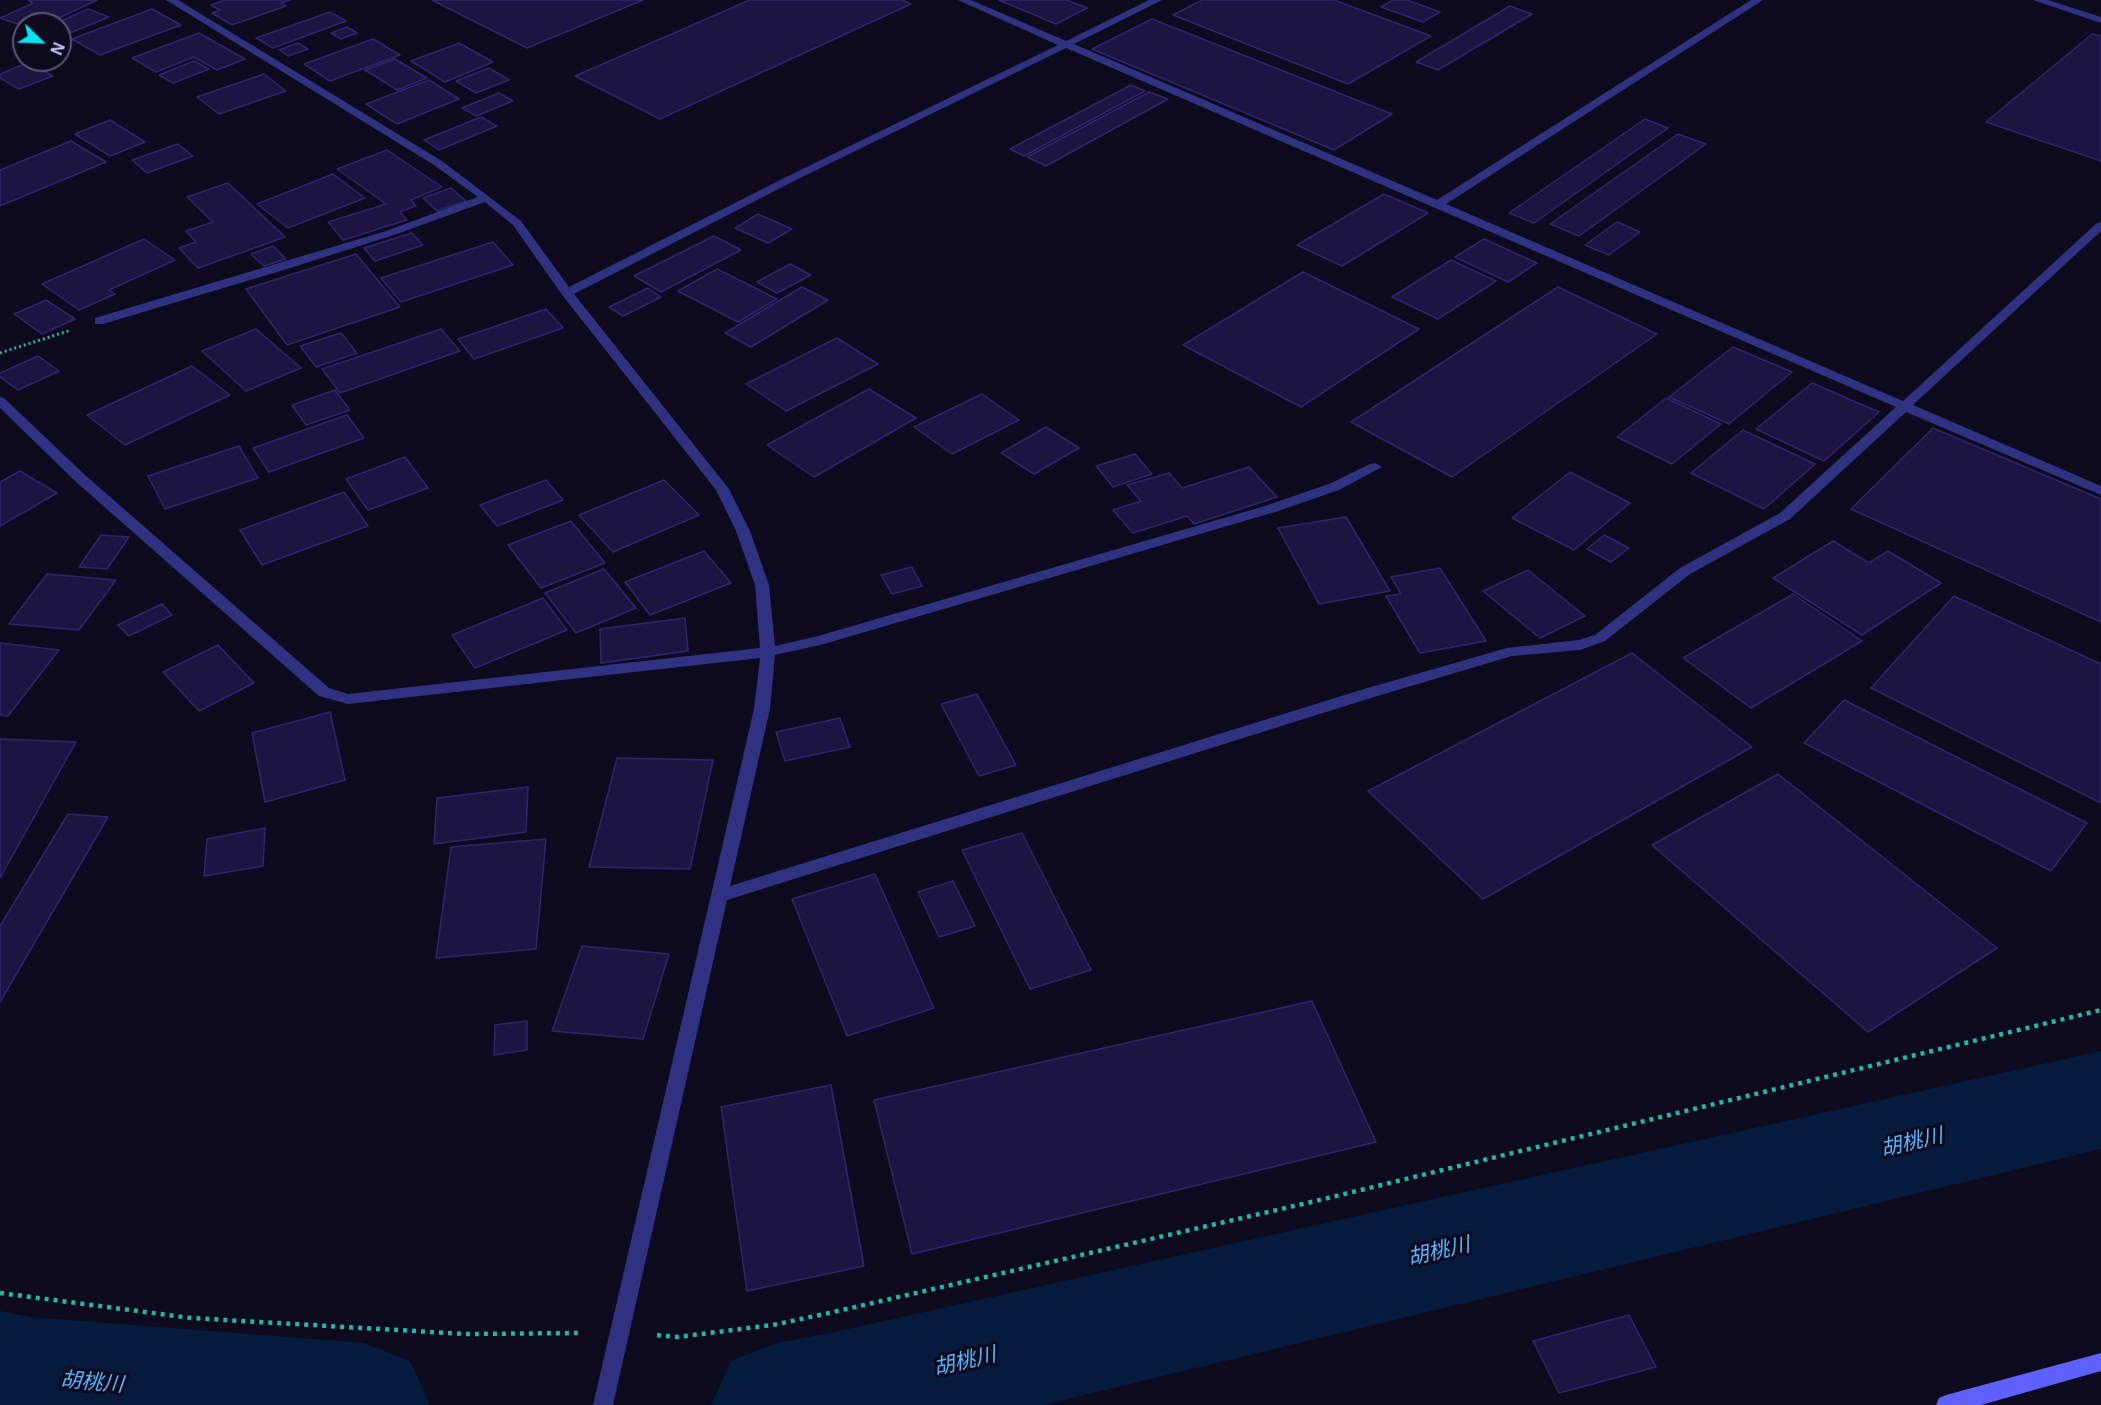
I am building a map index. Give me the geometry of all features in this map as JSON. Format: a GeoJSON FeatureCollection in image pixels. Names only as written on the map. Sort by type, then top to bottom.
{"type":"FeatureCollection","features":[{"type":"Feature","properties":{"kind":"main road"},"geometry":{"type":"LineString","coordinates":[[1955,1404],[2101,1362]]}},
{"type":"Feature","properties":{"kind":"street"},"geometry":{"type":"LineString","coordinates":[[171,0],[438,163],[517,223],[567,293],[722,489],[743,531],[762,585],[768,652],[762,709],[603,1405]]}},
{"type":"Feature","properties":{"kind":"street"},"geometry":{"type":"LineString","coordinates":[[963,0],[2101,491]]}},
{"type":"Feature","properties":{"kind":"street"},"geometry":{"type":"LineString","coordinates":[[567,293],[792,178],[1157,0]]}},
{"type":"Feature","properties":{"kind":"street"},"geometry":{"type":"LineString","coordinates":[[1437,205],[1758,0]]}},
{"type":"Feature","properties":{"kind":"street"},"geometry":{"type":"LineString","coordinates":[[2038,0],[2101,20]]}},
{"type":"Feature","properties":{"kind":"street"},"geometry":{"type":"LineString","coordinates":[[99,321],[390,233],[485,198]]}},
{"type":"Feature","properties":{"kind":"street"},"geometry":{"type":"LineString","coordinates":[[718,896],[1512,651],[1580,645],[1600,639],[1685,571],[1785,516],[2101,225]]}},
{"type":"Feature","properties":{"kind":"street"},"geometry":{"type":"LineString","coordinates":[[0,401],[81,478],[324,692],[348,699],[768,652],[819,641],[1270,509],[1334,487],[1376,467]]}},
{"type":"Feature","properties":{"kind":"path"},"geometry":{"type":"LineString","coordinates":[[0,353],[99,321]]}},
{"type":"Feature","properties":{"kind":"path"},"geometry":{"type":"LineString","coordinates":[[0,1293],[191,1318],[466,1334],[619,1333],[677,1337],[773,1325],[1315,1201],[2101,1010]]}},
{"type":"Feature","properties":{"kind":"building"},"geometry":{"type":"Polygon","coordinates":[[[28,0],[97,0],[72,12],[13,12],[33,3],[28,0]]]}},
{"type":"Feature","properties":{"kind":"building"},"geometry":{"type":"Polygon","coordinates":[[[225,0],[291,0],[281,3],[286,6],[232,25],[212,13],[220,10],[211,5],[225,0]]]}},
{"type":"Feature","properties":{"kind":"building"},"geometry":{"type":"Polygon","coordinates":[[[432,0],[643,0],[527,48],[432,0]]]}},
{"type":"Feature","properties":{"kind":"building"},"geometry":{"type":"Polygon","coordinates":[[[750,0],[902,0],[911,4],[660,119],[575,76],[750,0]]]}},
{"type":"Feature","properties":{"kind":"building"},"geometry":{"type":"Polygon","coordinates":[[[999,0],[1067,0],[1087,8],[1056,24],[999,0]]]}},
{"type":"Feature","properties":{"kind":"building"},"geometry":{"type":"Polygon","coordinates":[[[1202,0],[1334,0],[1431,36],[1348,84],[1173,15],[1202,0]]]}},
{"type":"Feature","properties":{"kind":"building"},"geometry":{"type":"Polygon","coordinates":[[[1393,0],[1407,0],[1440,12],[1423,22],[1381,7],[1393,0]]]}},
{"type":"Feature","properties":{"kind":"building"},"geometry":{"type":"Polygon","coordinates":[[[1510,6],[1532,14],[1438,70],[1416,62],[1510,6]]]}},
{"type":"Feature","properties":{"kind":"building"},"geometry":{"type":"Polygon","coordinates":[[[88,9],[109,17],[72,32],[72,16],[88,9]]]}},
{"type":"Feature","properties":{"kind":"building"},"geometry":{"type":"Polygon","coordinates":[[[152,9],[181,25],[100,55],[72,39],[152,9]]]}},
{"type":"Feature","properties":{"kind":"building"},"geometry":{"type":"Polygon","coordinates":[[[330,12],[346,21],[273,48],[256,38],[330,12]]]}},
{"type":"Feature","properties":{"kind":"building"},"geometry":{"type":"Polygon","coordinates":[[[12,13],[12,22],[0,18],[12,13]]]}},
{"type":"Feature","properties":{"kind":"building"},"geometry":{"type":"Polygon","coordinates":[[[1152,19],[1392,114],[1334,150],[1092,49],[1152,19]]]}},
{"type":"Feature","properties":{"kind":"building"},"geometry":{"type":"Polygon","coordinates":[[[347,27],[357,33],[341,39],[331,33],[347,27]]]}},
{"type":"Feature","properties":{"kind":"building"},"geometry":{"type":"Polygon","coordinates":[[[199,33],[245,59],[217,70],[194,57],[156,72],[132,58],[199,33]]]}},
{"type":"Feature","properties":{"kind":"building"},"geometry":{"type":"Polygon","coordinates":[[[2092,34],[2101,36],[2101,161],[1986,122],[2092,34]]]}},
{"type":"Feature","properties":{"kind":"building"},"geometry":{"type":"Polygon","coordinates":[[[373,39],[400,55],[330,81],[304,64],[373,39]]]}},
{"type":"Feature","properties":{"kind":"building"},"geometry":{"type":"Polygon","coordinates":[[[298,43],[308,49],[288,56],[279,50],[298,43]]]}},
{"type":"Feature","properties":{"kind":"building"},"geometry":{"type":"Polygon","coordinates":[[[459,43],[493,62],[445,82],[411,61],[459,43]]]}},
{"type":"Feature","properties":{"kind":"building"},"geometry":{"type":"Polygon","coordinates":[[[395,59],[427,78],[397,90],[365,70],[395,59]]]}},
{"type":"Feature","properties":{"kind":"building"},"geometry":{"type":"Polygon","coordinates":[[[194,61],[209,69],[173,83],[159,75],[194,61]]]}},
{"type":"Feature","properties":{"kind":"building"},"geometry":{"type":"Polygon","coordinates":[[[489,68],[509,80],[476,93],[456,81],[489,68]]]}},
{"type":"Feature","properties":{"kind":"building"},"geometry":{"type":"Polygon","coordinates":[[[12,69],[12,72],[46,72],[53,76],[19,89],[0,78],[0,74],[12,69]]]}},
{"type":"Feature","properties":{"kind":"building"},"geometry":{"type":"Polygon","coordinates":[[[264,74],[286,91],[219,114],[197,97],[264,74]]]}},
{"type":"Feature","properties":{"kind":"building"},"geometry":{"type":"Polygon","coordinates":[[[429,80],[459,99],[397,124],[366,104],[429,80]]]}},
{"type":"Feature","properties":{"kind":"building"},"geometry":{"type":"Polygon","coordinates":[[[1131,85],[1145,91],[1024,156],[1010,149],[1131,85]]]}},
{"type":"Feature","properties":{"kind":"building"},"geometry":{"type":"Polygon","coordinates":[[[1149,92],[1168,99],[1046,166],[1027,157],[1149,92]]]}},
{"type":"Feature","properties":{"kind":"building"},"geometry":{"type":"Polygon","coordinates":[[[499,93],[513,101],[476,116],[462,108],[499,93]]]}},
{"type":"Feature","properties":{"kind":"building"},"geometry":{"type":"Polygon","coordinates":[[[481,117],[497,126],[439,150],[424,140],[481,117]]]}},
{"type":"Feature","properties":{"kind":"building"},"geometry":{"type":"Polygon","coordinates":[[[1645,119],[1668,128],[1534,223],[1509,213],[1645,119]]]}},
{"type":"Feature","properties":{"kind":"building"},"geometry":{"type":"Polygon","coordinates":[[[110,120],[145,142],[110,156],[75,134],[110,120]]]}},
{"type":"Feature","properties":{"kind":"building"},"geometry":{"type":"Polygon","coordinates":[[[1678,134],[1706,144],[1579,236],[1550,224],[1678,134]]]}},
{"type":"Feature","properties":{"kind":"building"},"geometry":{"type":"Polygon","coordinates":[[[71,141],[106,162],[0,206],[0,170],[71,141]]]}},
{"type":"Feature","properties":{"kind":"building"},"geometry":{"type":"Polygon","coordinates":[[[178,144],[193,156],[147,173],[132,160],[178,144]]]}},
{"type":"Feature","properties":{"kind":"building"},"geometry":{"type":"Polygon","coordinates":[[[387,150],[442,187],[411,200],[416,206],[400,212],[407,220],[343,240],[328,222],[386,204],[337,169],[387,150]]]}},
{"type":"Feature","properties":{"kind":"building"},"geometry":{"type":"Polygon","coordinates":[[[333,174],[365,198],[288,228],[257,204],[333,174]]]}},
{"type":"Feature","properties":{"kind":"building"},"geometry":{"type":"Polygon","coordinates":[[[228,183],[285,237],[198,268],[179,248],[196,242],[186,231],[213,222],[187,197],[228,183]]]}},
{"type":"Feature","properties":{"kind":"building"},"geometry":{"type":"Polygon","coordinates":[[[451,188],[466,201],[437,211],[423,198],[451,188]]]}},
{"type":"Feature","properties":{"kind":"building"},"geometry":{"type":"Polygon","coordinates":[[[1384,194],[1428,213],[1342,266],[1297,245],[1384,194]]]}},
{"type":"Feature","properties":{"kind":"building"},"geometry":{"type":"Polygon","coordinates":[[[758,214],[792,229],[768,243],[735,228],[758,214]]]}},
{"type":"Feature","properties":{"kind":"building"},"geometry":{"type":"Polygon","coordinates":[[[1617,222],[1640,232],[1609,255],[1585,245],[1617,222]]]}},
{"type":"Feature","properties":{"kind":"building"},"geometry":{"type":"Polygon","coordinates":[[[412,233],[423,245],[375,261],[364,248],[412,233]]]}},
{"type":"Feature","properties":{"kind":"building"},"geometry":{"type":"Polygon","coordinates":[[[714,236],[741,250],[661,292],[634,276],[714,236]]]}},
{"type":"Feature","properties":{"kind":"building"},"geometry":{"type":"Polygon","coordinates":[[[144,239],[175,260],[109,290],[115,294],[79,310],[42,284],[144,239]]]}},
{"type":"Feature","properties":{"kind":"building"},"geometry":{"type":"Polygon","coordinates":[[[1484,239],[1537,263],[1508,282],[1455,257],[1484,239]]]}},
{"type":"Feature","properties":{"kind":"building"},"geometry":{"type":"Polygon","coordinates":[[[493,242],[513,265],[401,302],[381,278],[493,242]]]}},
{"type":"Feature","properties":{"kind":"building"},"geometry":{"type":"Polygon","coordinates":[[[273,246],[286,259],[264,266],[251,254],[273,246]]]}},
{"type":"Feature","properties":{"kind":"building"},"geometry":{"type":"Polygon","coordinates":[[[356,254],[400,307],[287,345],[246,289],[356,254]]]}},
{"type":"Feature","properties":{"kind":"building"},"geometry":{"type":"Polygon","coordinates":[[[1451,260],[1496,281],[1438,319],[1392,297],[1451,260]]]}},
{"type":"Feature","properties":{"kind":"building"},"geometry":{"type":"Polygon","coordinates":[[[790,264],[811,275],[777,293],[757,282],[790,264]]]}},
{"type":"Feature","properties":{"kind":"building"},"geometry":{"type":"Polygon","coordinates":[[[717,269],[777,299],[738,322],[678,291],[717,269]]]}},
{"type":"Feature","properties":{"kind":"building"},"geometry":{"type":"Polygon","coordinates":[[[1303,272],[1419,329],[1301,407],[1183,345],[1303,272]]]}},
{"type":"Feature","properties":{"kind":"building"},"geometry":{"type":"Polygon","coordinates":[[[802,287],[828,300],[751,347],[725,333],[802,287]]]}},
{"type":"Feature","properties":{"kind":"building"},"geometry":{"type":"Polygon","coordinates":[[[1558,287],[1657,334],[1452,477],[1351,422],[1558,287]]]}},
{"type":"Feature","properties":{"kind":"building"},"geometry":{"type":"Polygon","coordinates":[[[648,288],[661,297],[623,316],[609,307],[648,288]]]}},
{"type":"Feature","properties":{"kind":"building"},"geometry":{"type":"Polygon","coordinates":[[[46,300],[75,319],[42,334],[14,314],[46,300]]]}},
{"type":"Feature","properties":{"kind":"building"},"geometry":{"type":"Polygon","coordinates":[[[546,309],[563,328],[474,359],[458,339],[546,309]]]}},
{"type":"Feature","properties":{"kind":"building"},"geometry":{"type":"Polygon","coordinates":[[[256,329],[301,368],[246,391],[202,351],[256,329]]]}},
{"type":"Feature","properties":{"kind":"building"},"geometry":{"type":"Polygon","coordinates":[[[441,329],[460,351],[340,393],[322,369],[441,329]]]}},
{"type":"Feature","properties":{"kind":"building"},"geometry":{"type":"Polygon","coordinates":[[[341,333],[357,353],[316,367],[300,346],[341,333]]]}},
{"type":"Feature","properties":{"kind":"building"},"geometry":{"type":"Polygon","coordinates":[[[837,338],[878,364],[786,411],[746,384],[837,338]]]}},
{"type":"Feature","properties":{"kind":"building"},"geometry":{"type":"Polygon","coordinates":[[[1733,347],[1792,372],[1729,424],[1669,397],[1733,347]]]}},
{"type":"Feature","properties":{"kind":"building"},"geometry":{"type":"Polygon","coordinates":[[[38,356],[59,371],[18,390],[0,377],[0,373],[38,356]]]}},
{"type":"Feature","properties":{"kind":"building"},"geometry":{"type":"Polygon","coordinates":[[[192,366],[230,395],[125,445],[87,415],[192,366]]]}},
{"type":"Feature","properties":{"kind":"building"},"geometry":{"type":"Polygon","coordinates":[[[1812,383],[1879,412],[1824,461],[1756,429],[1812,383]]]}},
{"type":"Feature","properties":{"kind":"building"},"geometry":{"type":"Polygon","coordinates":[[[869,389],[916,418],[814,477],[767,445],[869,389]]]}},
{"type":"Feature","properties":{"kind":"building"},"geometry":{"type":"Polygon","coordinates":[[[335,390],[350,410],[306,425],[292,405],[335,390]]]}},
{"type":"Feature","properties":{"kind":"building"},"geometry":{"type":"Polygon","coordinates":[[[982,394],[1019,420],[952,454],[914,427],[982,394]]]}},
{"type":"Feature","properties":{"kind":"building"},"geometry":{"type":"Polygon","coordinates":[[[1666,398],[1721,424],[1672,464],[1617,437],[1666,398]]]}},
{"type":"Feature","properties":{"kind":"building"},"geometry":{"type":"Polygon","coordinates":[[[347,415],[364,438],[269,472],[253,448],[347,415]]]}},
{"type":"Feature","properties":{"kind":"building"},"geometry":{"type":"Polygon","coordinates":[[[1046,427],[1079,448],[1034,474],[1001,453],[1046,427]]]}},
{"type":"Feature","properties":{"kind":"building"},"geometry":{"type":"Polygon","coordinates":[[[1933,428],[2101,499],[2101,622],[1851,509],[1933,428]]]}},
{"type":"Feature","properties":{"kind":"building"},"geometry":{"type":"Polygon","coordinates":[[[1743,430],[1815,464],[1764,509],[1691,473],[1743,430]]]}},
{"type":"Feature","properties":{"kind":"building"},"geometry":{"type":"Polygon","coordinates":[[[239,446],[258,478],[165,509],[148,476],[239,446]]]}},
{"type":"Feature","properties":{"kind":"building"},"geometry":{"type":"Polygon","coordinates":[[[1135,454],[1152,474],[1113,487],[1096,466],[1135,454]]]}},
{"type":"Feature","properties":{"kind":"building"},"geometry":{"type":"Polygon","coordinates":[[[405,457],[428,488],[368,510],[346,479],[405,457]]]}},
{"type":"Feature","properties":{"kind":"building"},"geometry":{"type":"Polygon","coordinates":[[[1249,467],[1277,497],[1194,524],[1187,516],[1133,533],[1113,510],[1141,501],[1127,485],[1169,473],[1182,488],[1249,467]]]}},
{"type":"Feature","properties":{"kind":"building"},"geometry":{"type":"Polygon","coordinates":[[[20,471],[57,493],[0,526],[0,482],[20,471]]]}},
{"type":"Feature","properties":{"kind":"building"},"geometry":{"type":"Polygon","coordinates":[[[1570,472],[1630,503],[1574,550],[1512,518],[1570,472]]]}},
{"type":"Feature","properties":{"kind":"building"},"geometry":{"type":"Polygon","coordinates":[[[546,480],[563,500],[497,526],[480,505],[546,480]]]}},
{"type":"Feature","properties":{"kind":"building"},"geometry":{"type":"Polygon","coordinates":[[[664,480],[699,515],[613,552],[579,515],[664,480]]]}},
{"type":"Feature","properties":{"kind":"building"},"geometry":{"type":"Polygon","coordinates":[[[344,492],[368,526],[262,565],[240,530],[344,492]]]}},
{"type":"Feature","properties":{"kind":"building"},"geometry":{"type":"Polygon","coordinates":[[[1346,517],[1390,591],[1319,604],[1278,528],[1346,517]]]}},
{"type":"Feature","properties":{"kind":"building"},"geometry":{"type":"Polygon","coordinates":[[[571,521],[605,563],[541,588],[508,545],[571,521]]]}},
{"type":"Feature","properties":{"kind":"building"},"geometry":{"type":"Polygon","coordinates":[[[101,535],[129,537],[107,569],[79,567],[101,535]]]}},
{"type":"Feature","properties":{"kind":"building"},"geometry":{"type":"Polygon","coordinates":[[[1604,535],[1629,548],[1611,562],[1587,549],[1604,535]]]}},
{"type":"Feature","properties":{"kind":"building"},"geometry":{"type":"Polygon","coordinates":[[[1833,541],[1869,563],[1888,551],[1941,583],[1862,635],[1773,578],[1833,541]]]}},
{"type":"Feature","properties":{"kind":"building"},"geometry":{"type":"Polygon","coordinates":[[[704,551],[731,583],[650,615],[625,582],[704,551]]]}},
{"type":"Feature","properties":{"kind":"building"},"geometry":{"type":"Polygon","coordinates":[[[912,567],[922,586],[892,594],[881,575],[912,567]]]}},
{"type":"Feature","properties":{"kind":"building"},"geometry":{"type":"Polygon","coordinates":[[[1440,568],[1486,641],[1420,653],[1386,596],[1401,594],[1391,577],[1440,568]]]}},
{"type":"Feature","properties":{"kind":"building"},"geometry":{"type":"Polygon","coordinates":[[[604,569],[636,608],[576,633],[545,593],[604,569]]]}},
{"type":"Feature","properties":{"kind":"building"},"geometry":{"type":"Polygon","coordinates":[[[1528,570],[1585,616],[1540,638],[1483,591],[1528,570]]]}},
{"type":"Feature","properties":{"kind":"building"},"geometry":{"type":"Polygon","coordinates":[[[47,574],[116,580],[79,630],[9,624],[47,574]]]}},
{"type":"Feature","properties":{"kind":"building"},"geometry":{"type":"Polygon","coordinates":[[[1793,594],[1862,641],[1751,708],[1683,658],[1793,594]]]}},
{"type":"Feature","properties":{"kind":"building"},"geometry":{"type":"Polygon","coordinates":[[[1954,596],[2101,664],[2101,803],[1871,688],[1954,596]]]}},
{"type":"Feature","properties":{"kind":"building"},"geometry":{"type":"Polygon","coordinates":[[[543,598],[567,630],[475,668],[452,635],[543,598]]]}},
{"type":"Feature","properties":{"kind":"building"},"geometry":{"type":"Polygon","coordinates":[[[162,604],[172,615],[129,636],[118,625],[162,604]]]}},
{"type":"Feature","properties":{"kind":"building"},"geometry":{"type":"Polygon","coordinates":[[[685,618],[688,651],[601,663],[600,629],[685,618]]]}},
{"type":"Feature","properties":{"kind":"building"},"geometry":{"type":"Polygon","coordinates":[[[0,643],[59,650],[8,716],[0,715],[0,643]]]}},
{"type":"Feature","properties":{"kind":"building"},"geometry":{"type":"Polygon","coordinates":[[[218,645],[254,683],[199,711],[163,672],[218,645]]]}},
{"type":"Feature","properties":{"kind":"building"},"geometry":{"type":"Polygon","coordinates":[[[1632,653],[1752,747],[1483,899],[1368,791],[1632,653]]]}},
{"type":"Feature","properties":{"kind":"building"},"geometry":{"type":"Polygon","coordinates":[[[977,694],[1016,765],[979,776],[941,704],[977,694]]]}},
{"type":"Feature","properties":{"kind":"building"},"geometry":{"type":"Polygon","coordinates":[[[1844,700],[2087,823],[2051,871],[1804,743],[1844,700]]]}},
{"type":"Feature","properties":{"kind":"building"},"geometry":{"type":"Polygon","coordinates":[[[330,712],[345,780],[265,802],[252,733],[330,712]]]}},
{"type":"Feature","properties":{"kind":"building"},"geometry":{"type":"Polygon","coordinates":[[[840,718],[850,747],[785,761],[776,732],[840,718]]]}},
{"type":"Feature","properties":{"kind":"building"},"geometry":{"type":"Polygon","coordinates":[[[0,739],[76,742],[0,878],[0,739]]]}},
{"type":"Feature","properties":{"kind":"building"},"geometry":{"type":"Polygon","coordinates":[[[617,758],[713,760],[690,869],[589,867],[617,758]]]}},
{"type":"Feature","properties":{"kind":"building"},"geometry":{"type":"Polygon","coordinates":[[[1778,774],[1997,948],[1868,1032],[1652,845],[1778,774]]]}},
{"type":"Feature","properties":{"kind":"building"},"geometry":{"type":"Polygon","coordinates":[[[528,787],[526,832],[434,844],[437,798],[528,787]]]}},
{"type":"Feature","properties":{"kind":"building"},"geometry":{"type":"Polygon","coordinates":[[[68,814],[108,817],[0,1002],[0,926],[68,814]]]}},
{"type":"Feature","properties":{"kind":"building"},"geometry":{"type":"Polygon","coordinates":[[[265,828],[263,866],[204,876],[207,839],[265,828]]]}},
{"type":"Feature","properties":{"kind":"building"},"geometry":{"type":"Polygon","coordinates":[[[1022,833],[1091,970],[1030,989],[962,850],[1022,833]]]}},
{"type":"Feature","properties":{"kind":"building"},"geometry":{"type":"Polygon","coordinates":[[[546,839],[536,949],[436,958],[451,847],[546,839]]]}},
{"type":"Feature","properties":{"kind":"building"},"geometry":{"type":"Polygon","coordinates":[[[875,874],[934,1008],[847,1036],[792,899],[875,874]]]}},
{"type":"Feature","properties":{"kind":"building"},"geometry":{"type":"Polygon","coordinates":[[[953,881],[975,926],[939,937],[918,892],[953,881]]]}},
{"type":"Feature","properties":{"kind":"building"},"geometry":{"type":"Polygon","coordinates":[[[582,946],[669,954],[643,1039],[552,1031],[582,946]]]}},
{"type":"Feature","properties":{"kind":"building"},"geometry":{"type":"Polygon","coordinates":[[[1312,1001],[1376,1142],[912,1254],[874,1100],[1312,1001]]]}},
{"type":"Feature","properties":{"kind":"building"},"geometry":{"type":"Polygon","coordinates":[[[527,1021],[527,1050],[494,1055],[495,1025],[527,1021]]]}},
{"type":"Feature","properties":{"kind":"building"},"geometry":{"type":"Polygon","coordinates":[[[831,1085],[864,1266],[747,1291],[721,1107],[831,1085]]]}},
{"type":"Feature","properties":{"kind":"building"},"geometry":{"type":"Polygon","coordinates":[[[1629,1315],[1656,1367],[1559,1393],[1533,1341],[1629,1315]]]}},
{"type":"Feature","properties":{"kind":"waterway","name":"胡桃川"},"geometry":{"type":"LineString","coordinates":[[777,1405],[830,1395],[2101,1100]]}},
{"type":"Feature","properties":{"kind":"waterway","name":"胡桃川"},"geometry":{"type":"LineString","coordinates":[[0,1372],[30,1378],[364,1405]]}}]}
